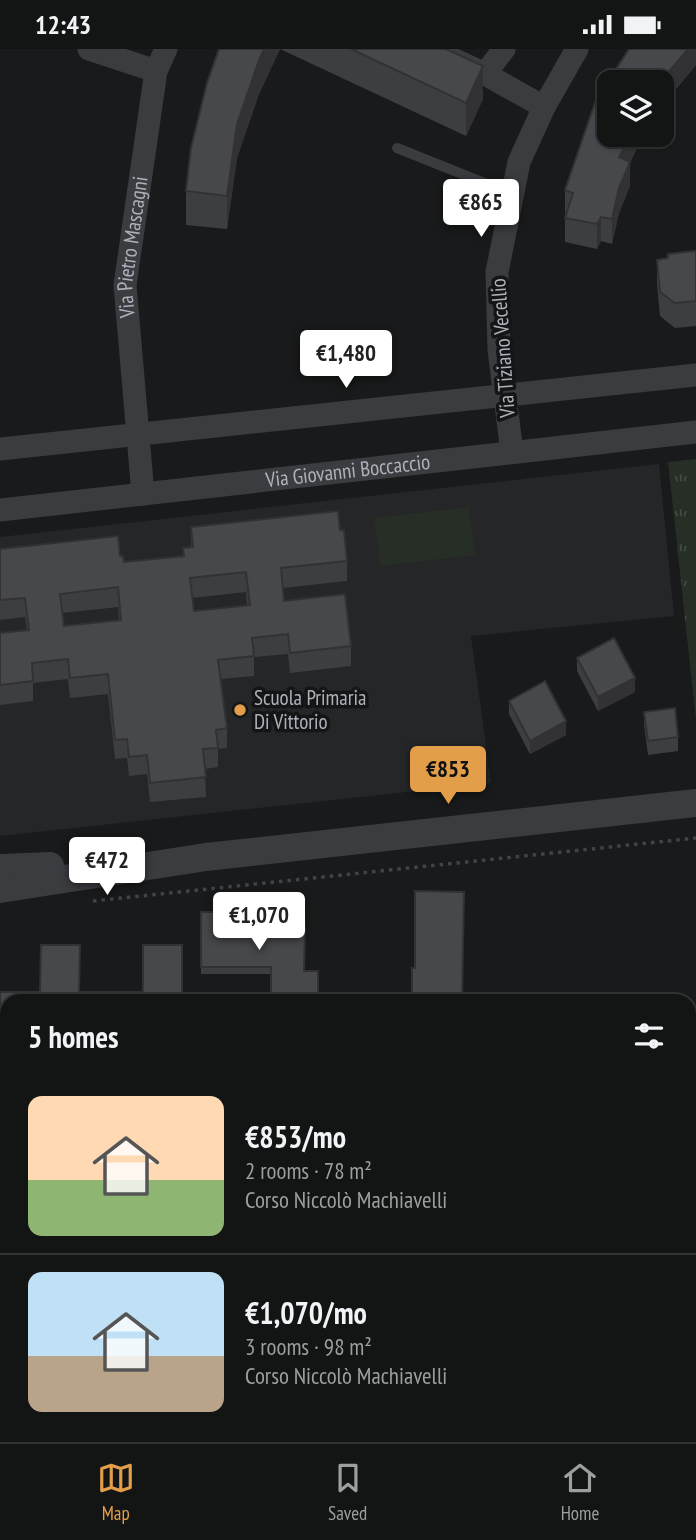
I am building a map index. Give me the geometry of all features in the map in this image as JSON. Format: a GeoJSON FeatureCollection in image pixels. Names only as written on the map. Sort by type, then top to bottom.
{"type":"FeatureCollection","features":[{"type":"Feature","properties":{"kind":"street"},"geometry":{"type":"LineString","coordinates":[[89,49],[156,71]]}},
{"type":"Feature","properties":{"kind":"street","name":"Via Pietro Mascagni"},"geometry":{"type":"LineString","coordinates":[[142,494],[125,285],[156,71],[166,49]]}},
{"type":"Feature","properties":{"kind":"street"},"geometry":{"type":"LineString","coordinates":[[431,49],[485,74],[544,107]]}},
{"type":"Feature","properties":{"kind":"street"},"geometry":{"type":"LineString","coordinates":[[485,74],[504,49]]}},
{"type":"Feature","properties":{"kind":"street","name":"Via Tiziano Vecellio"},"geometry":{"type":"LineString","coordinates":[[512,452],[499,350],[497,272],[519,162],[544,107],[577,49]]}},
{"type":"Feature","properties":{"kind":"street"},"geometry":{"type":"LineString","coordinates":[[0,449],[696,375]]}},
{"type":"Feature","properties":{"kind":"street","name":"Via Giovanni Boccaccio"},"geometry":{"type":"LineString","coordinates":[[0,510],[696,432]]}},
{"type":"Feature","properties":{"kind":"street"},"geometry":{"type":"LineString","coordinates":[[0,890],[206,857],[696,803]]}},
{"type":"Feature","properties":{"kind":"street"},"geometry":{"type":"LineString","coordinates":[[0,869],[206,857]]}},
{"type":"Feature","properties":{"kind":"lane"},"geometry":{"type":"LineString","coordinates":[[397,148],[512,194]]}},
{"type":"Feature","properties":{"kind":"path"},"geometry":{"type":"LineString","coordinates":[[83,902],[696,838]]}},
{"type":"Feature","properties":{"kind":"shaded area","name":"Scuola Primaria Di Vittorio"},"geometry":{"type":"Polygon","coordinates":[[[659,464],[674,616],[471,636],[491,783],[0,836],[0,537],[659,464]]]}},
{"type":"Feature","properties":{"kind":"green space"},"geometry":{"type":"Polygon","coordinates":[[[696,459],[696,720],[668,462],[696,459]]]}},
{"type":"Feature","properties":{"kind":"green space"},"geometry":{"type":"Polygon","coordinates":[[[469,507],[475,555],[380,566],[374,518],[469,507]]]}},
{"type":"Feature","properties":{"kind":"building"},"geometry":{"type":"Polygon","coordinates":[[[219,49],[264,49],[237,124],[227,196],[186,191],[191,148],[207,83],[219,49]]]}},
{"type":"Feature","properties":{"kind":"building"},"geometry":{"type":"Polygon","coordinates":[[[351,49],[446,49],[483,66],[466,103],[351,49]]]}},
{"type":"Feature","properties":{"kind":"building"},"geometry":{"type":"Polygon","coordinates":[[[629,49],[688,49],[670,70],[615,70],[629,49]]]}},
{"type":"Feature","properties":{"kind":"building"},"geometry":{"type":"Polygon","coordinates":[[[596,100],[597,147],[624,147],[619,157],[630,162],[619,188],[612,219],[601,217],[597,224],[565,218],[573,193],[565,190],[596,100]]]}},
{"type":"Feature","properties":{"kind":"building"},"geometry":{"type":"Polygon","coordinates":[[[696,251],[696,301],[675,303],[660,292],[657,260],[668,258],[668,254],[696,251]]]}},
{"type":"Feature","properties":{"kind":"building"},"geometry":{"type":"Polygon","coordinates":[[[338,511],[340,530],[344,530],[347,561],[281,568],[284,601],[345,594],[351,646],[290,653],[288,634],[252,638],[254,656],[218,660],[227,728],[216,730],[218,748],[203,749],[206,777],[150,783],[147,755],[129,757],[127,739],[115,740],[108,674],[70,678],[68,659],[32,663],[33,681],[0,685],[0,633],[29,630],[25,598],[0,600],[0,549],[118,536],[120,556],[123,556],[124,562],[184,556],[183,548],[193,547],[191,527],[338,511]],[[246,572],[190,578],[194,611],[250,605],[246,572]],[[118,587],[60,594],[64,626],[121,620],[118,587]]]}},
{"type":"Feature","properties":{"kind":"building"},"geometry":{"type":"Polygon","coordinates":[[[614,638],[635,678],[598,697],[577,658],[614,638]]]}},
{"type":"Feature","properties":{"kind":"building"},"geometry":{"type":"Polygon","coordinates":[[[545,681],[566,721],[530,741],[509,701],[545,681]]]}},
{"type":"Feature","properties":{"kind":"building"},"geometry":{"type":"Polygon","coordinates":[[[675,708],[678,737],[648,741],[644,712],[675,708]]]}},
{"type":"Feature","properties":{"kind":"building"},"geometry":{"type":"Polygon","coordinates":[[[415,891],[464,892],[462,994],[412,994],[412,968],[415,968],[415,891]]]}},
{"type":"Feature","properties":{"kind":"building"},"geometry":{"type":"Polygon","coordinates":[[[201,912],[268,912],[268,928],[305,928],[304,971],[318,971],[318,994],[271,994],[271,967],[201,967],[201,912]]]}},
{"type":"Feature","properties":{"kind":"building"},"geometry":{"type":"Polygon","coordinates":[[[41,945],[80,945],[79,992],[143,992],[143,945],[182,945],[182,993],[230,994],[0,994],[40,992],[41,945]]]}},
{"type":"Feature","properties":{"kind":"place","name":"Scuola Primaria Di Vittorio"},"geometry":{"type":"Point","coordinates":[240,710]}}]}
